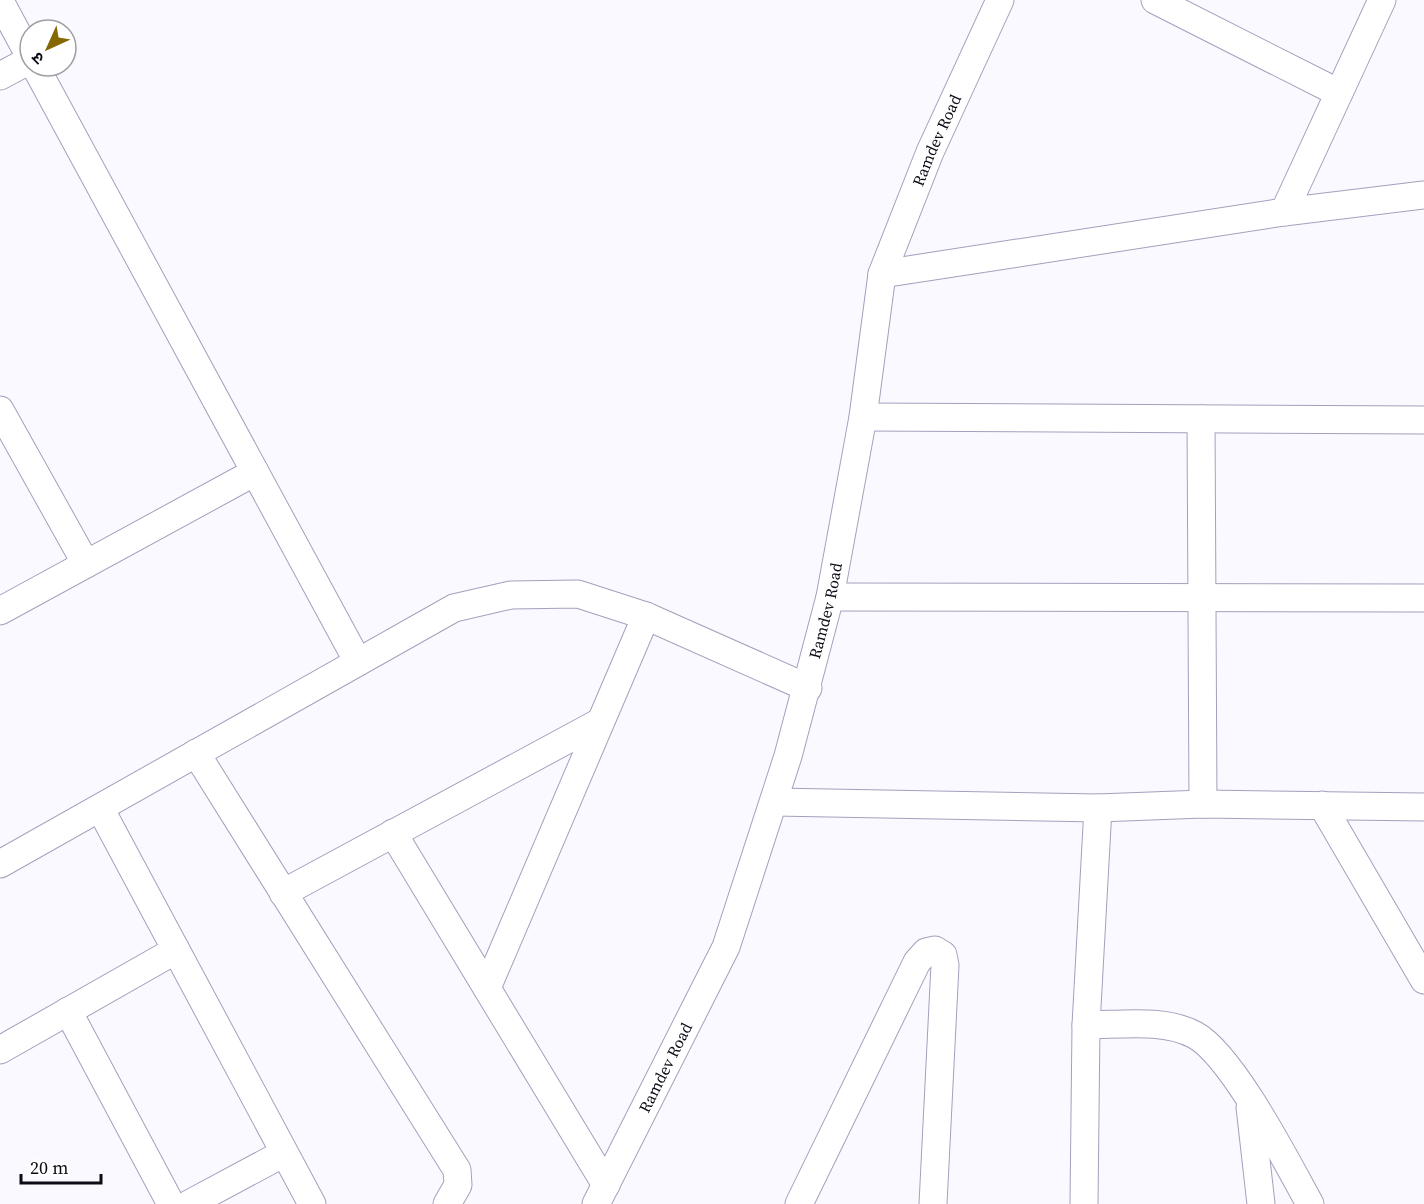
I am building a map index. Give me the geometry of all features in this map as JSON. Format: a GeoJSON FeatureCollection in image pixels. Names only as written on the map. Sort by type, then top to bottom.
{"type":"FeatureCollection","features":[{"type":"Feature","properties":{"kind":"street","name":"Ramdev Road"},"geometry":{"type":"LineString","coordinates":[[601,1194],[726,947],[775,802],[808,688],[830,597],[863,417],[882,274],[930,152],[1000,0]]}},
{"type":"Feature","properties":{"kind":"street"},"geometry":{"type":"LineString","coordinates":[[1155,0],[1339,93]]}},
{"type":"Feature","properties":{"kind":"street"},"geometry":{"type":"LineString","coordinates":[[1284,212],[1382,0]]}},
{"type":"Feature","properties":{"kind":"street"},"geometry":{"type":"LineString","coordinates":[[0,1],[18,35]]}},
{"type":"Feature","properties":{"kind":"street"},"geometry":{"type":"LineString","coordinates":[[0,76],[18,65]]}},
{"type":"Feature","properties":{"kind":"street"},"geometry":{"type":"LineString","coordinates":[[42,78],[358,662]]}},
{"type":"Feature","properties":{"kind":"street"},"geometry":{"type":"LineString","coordinates":[[882,274],[1284,212],[1424,195]]}},
{"type":"Feature","properties":{"kind":"street"},"geometry":{"type":"LineString","coordinates":[[0,410],[86,564]]}},
{"type":"Feature","properties":{"kind":"street"},"geometry":{"type":"LineString","coordinates":[[863,417],[1424,420]]}},
{"type":"Feature","properties":{"kind":"street"},"geometry":{"type":"LineString","coordinates":[[1201,419],[1199,597],[1203,804]]}},
{"type":"Feature","properties":{"kind":"street"},"geometry":{"type":"LineString","coordinates":[[0,611],[255,472]]}},
{"type":"Feature","properties":{"kind":"street"},"geometry":{"type":"LineString","coordinates":[[0,864],[454,608],[512,596],[578,594],[646,616],[808,688]]}},
{"type":"Feature","properties":{"kind":"street"},"geometry":{"type":"LineString","coordinates":[[830,597],[1424,598]]}},
{"type":"Feature","properties":{"kind":"street"},"geometry":{"type":"LineString","coordinates":[[487,988],[646,616]]}},
{"type":"Feature","properties":{"kind":"street"},"geometry":{"type":"LineString","coordinates":[[283,893],[600,722]]}},
{"type":"Feature","properties":{"kind":"street"},"geometry":{"type":"LineString","coordinates":[[196,753],[457,1170],[458,1185],[447,1204]]}},
{"type":"Feature","properties":{"kind":"street"},"geometry":{"type":"LineString","coordinates":[[775,802],[1098,808],[1203,804],[1424,807]]}},
{"type":"Feature","properties":{"kind":"street"},"geometry":{"type":"LineString","coordinates":[[1322,805],[1424,980]]}},
{"type":"Feature","properties":{"kind":"street"},"geometry":{"type":"LineString","coordinates":[[100,808],[312,1204]]}},
{"type":"Feature","properties":{"kind":"street"},"geometry":{"type":"LineString","coordinates":[[1084,1204],[1086,1025],[1098,808]]}},
{"type":"Feature","properties":{"kind":"street"},"geometry":{"type":"LineString","coordinates":[[393,833],[487,988],[601,1194]]}},
{"type":"Feature","properties":{"kind":"street"},"geometry":{"type":"LineString","coordinates":[[800,1204],[917,962],[926,952],[935,950],[942,955],[945,965],[933,1204]]}},
{"type":"Feature","properties":{"kind":"street"},"geometry":{"type":"LineString","coordinates":[[0,1050],[176,951]]}},
{"type":"Feature","properties":{"kind":"street"},"geometry":{"type":"LineString","coordinates":[[68,1011],[171,1204]]}},
{"type":"Feature","properties":{"kind":"street"},"geometry":{"type":"LineString","coordinates":[[1086,1025],[1149,1025],[1179,1029],[1196,1035],[1227,1068],[1249,1100],[1310,1204]]}},
{"type":"Feature","properties":{"kind":"street"},"geometry":{"type":"LineString","coordinates":[[1249,1100],[1261,1204]]}},
{"type":"Feature","properties":{"kind":"street"},"geometry":{"type":"LineString","coordinates":[[189,1204],[284,1153]]}}]}
